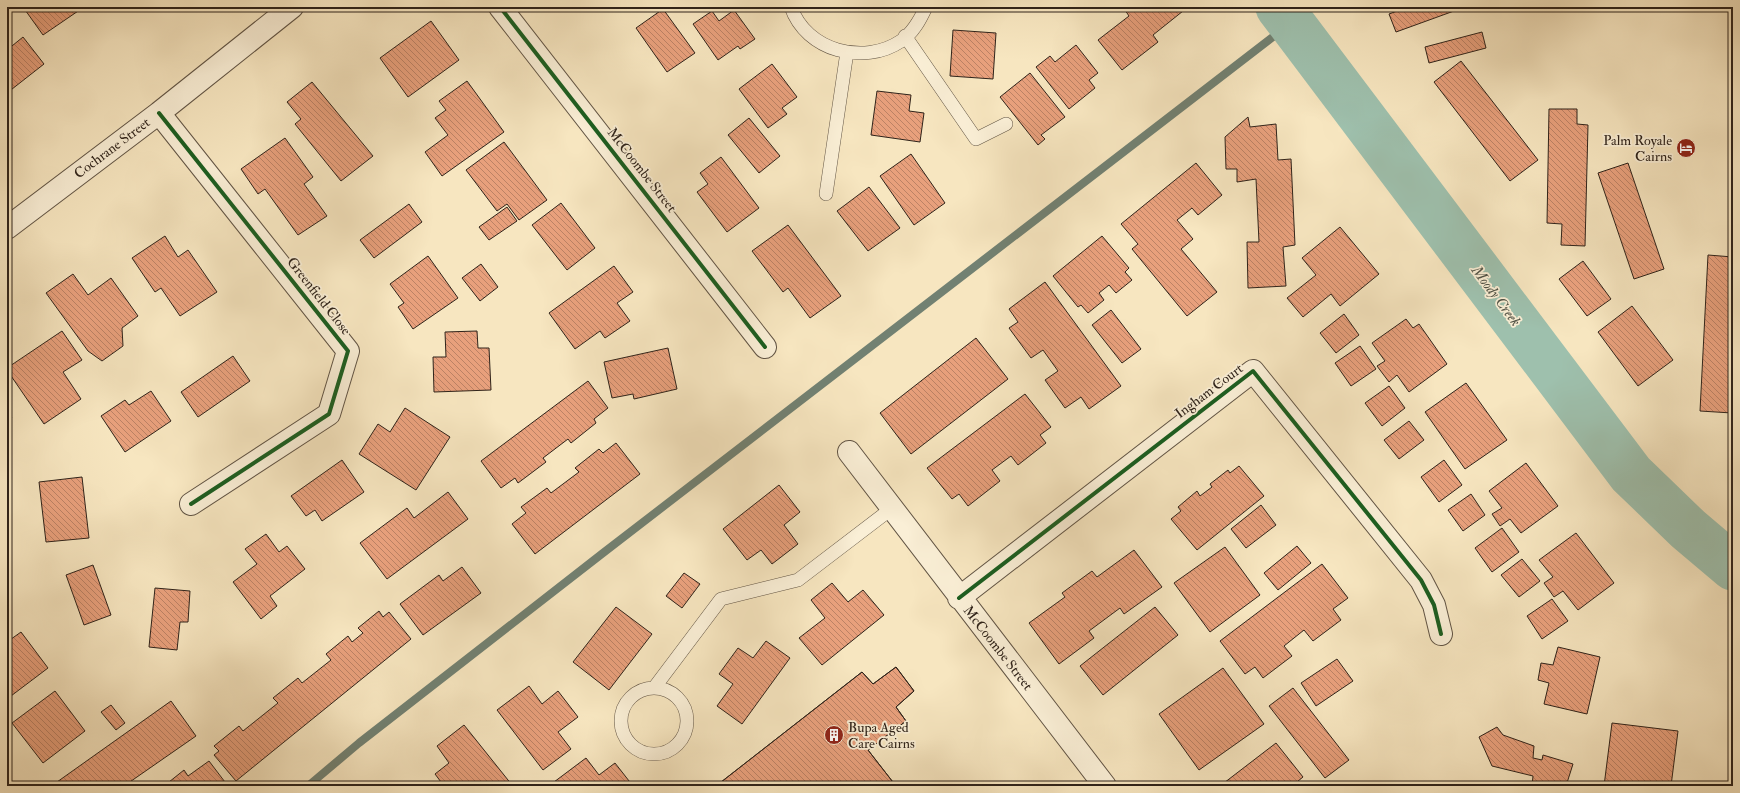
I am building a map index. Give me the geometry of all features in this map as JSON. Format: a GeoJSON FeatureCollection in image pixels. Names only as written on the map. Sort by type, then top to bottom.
{"type":"FeatureCollection","features":[{"type":"Feature","properties":{"kind":"street","name":"Cochrane Street"},"geometry":{"type":"LineString","coordinates":[[7,228],[159,113],[292,7]]}},
{"type":"Feature","properties":{"kind":"street","name":"McCoombe Street"},"geometry":{"type":"LineString","coordinates":[[500,7],[765,347]]}},
{"type":"Feature","properties":{"kind":"street","name":"Greenfield Close"},"geometry":{"type":"LineString","coordinates":[[159,113],[348,351],[329,414],[191,504]]}},
{"type":"Feature","properties":{"kind":"street","name":"Ingham Court"},"geometry":{"type":"LineString","coordinates":[[959,598],[1253,371],[1421,580],[1434,605],[1441,634]]}},
{"type":"Feature","properties":{"kind":"street","name":"McCoombe Street"},"geometry":{"type":"LineString","coordinates":[[849,452],[890,509],[1105,786]]}},
{"type":"Feature","properties":{"kind":"lane"},"geometry":{"type":"LineString","coordinates":[[791,7],[794,16],[809,35],[830,48],[854,54],[878,52],[901,41],[918,23],[926,7]]}},
{"type":"Feature","properties":{"kind":"lane"},"geometry":{"type":"LineString","coordinates":[[905,36],[976,140],[1006,124]]}},
{"type":"Feature","properties":{"kind":"lane"},"geometry":{"type":"LineString","coordinates":[[826,194],[847,52]]}},
{"type":"Feature","properties":{"kind":"lane"},"geometry":{"type":"LineString","coordinates":[[654,688],[665,690],[675,695],[682,704],[686,714],[686,726],[680,740],[676,745],[667,751],[656,754],[635,748],[628,741],[622,732],[620,722],[622,711],[634,694],[644,689],[654,688],[721,599],[798,580],[890,509]]}},
{"type":"Feature","properties":{"kind":"building"},"geometry":{"type":"Polygon","coordinates":[[[23,7],[84,7],[43,35],[23,7]]]}},
{"type":"Feature","properties":{"kind":"building"},"geometry":{"type":"Polygon","coordinates":[[[1129,7],[1179,7],[1183,11],[1153,35],[1158,42],[1122,70],[1098,40],[1129,16],[1125,10],[1129,7]]]}},
{"type":"Feature","properties":{"kind":"building"},"geometry":{"type":"Polygon","coordinates":[[[1408,7],[1465,7],[1396,32],[1389,14],[1408,7]]]}},
{"type":"Feature","properties":{"kind":"building"},"geometry":{"type":"Polygon","coordinates":[[[663,9],[695,53],[667,72],[636,28],[663,9]]]}},
{"type":"Feature","properties":{"kind":"building"},"geometry":{"type":"Polygon","coordinates":[[[734,10],[755,39],[740,49],[738,46],[718,60],[693,24],[712,11],[719,21],[734,10]]]}},
{"type":"Feature","properties":{"kind":"building"},"geometry":{"type":"Polygon","coordinates":[[[431,21],[459,60],[408,97],[380,58],[431,21]]]}},
{"type":"Feature","properties":{"kind":"building"},"geometry":{"type":"Polygon","coordinates":[[[953,30],[996,33],[993,79],[950,76],[953,30]]]}},
{"type":"Feature","properties":{"kind":"building"},"geometry":{"type":"Polygon","coordinates":[[[1482,32],[1486,48],[1429,63],[1425,47],[1482,32]]]}},
{"type":"Feature","properties":{"kind":"building"},"geometry":{"type":"Polygon","coordinates":[[[23,37],[44,64],[7,93],[7,50],[23,37]]]}},
{"type":"Feature","properties":{"kind":"building"},"geometry":{"type":"Polygon","coordinates":[[[1076,45],[1098,73],[1089,80],[1095,88],[1069,109],[1036,67],[1050,56],[1055,62],[1076,45]]]}},
{"type":"Feature","properties":{"kind":"building"},"geometry":{"type":"Polygon","coordinates":[[[1461,61],[1538,160],[1510,181],[1434,82],[1461,61]]]}},
{"type":"Feature","properties":{"kind":"building"},"geometry":{"type":"Polygon","coordinates":[[[772,64],[797,97],[782,108],[787,114],[768,128],[739,89],[772,64]]]}},
{"type":"Feature","properties":{"kind":"building"},"geometry":{"type":"Polygon","coordinates":[[[1030,73],[1065,117],[1041,135],[1045,139],[1038,145],[1000,97],[1030,73]]]}},
{"type":"Feature","properties":{"kind":"building"},"geometry":{"type":"Polygon","coordinates":[[[467,81],[504,132],[442,176],[425,152],[448,135],[435,118],[446,110],[439,101],[467,81]]]}},
{"type":"Feature","properties":{"kind":"building"},"geometry":{"type":"Polygon","coordinates":[[[312,82],[373,156],[341,181],[295,124],[301,119],[287,102],[312,82]]]}},
{"type":"Feature","properties":{"kind":"building"},"geometry":{"type":"Polygon","coordinates":[[[877,91],[911,95],[909,111],[924,113],[920,142],[871,135],[877,91]]]}},
{"type":"Feature","properties":{"kind":"building"},"geometry":{"type":"Polygon","coordinates":[[[1549,109],[1577,109],[1577,124],[1588,125],[1585,246],[1561,245],[1562,224],[1547,223],[1549,109]]]}},
{"type":"Feature","properties":{"kind":"building"},"geometry":{"type":"Polygon","coordinates":[[[1248,117],[1250,127],[1276,124],[1278,160],[1291,159],[1295,245],[1283,247],[1286,286],[1248,288],[1247,242],[1259,242],[1256,179],[1237,182],[1237,169],[1226,169],[1225,137],[1248,117]]]}},
{"type":"Feature","properties":{"kind":"building"},"geometry":{"type":"Polygon","coordinates":[[[749,118],[780,156],[759,173],[728,135],[749,118]]]}},
{"type":"Feature","properties":{"kind":"building"},"geometry":{"type":"Polygon","coordinates":[[[285,138],[313,177],[304,184],[327,216],[298,235],[265,189],[258,194],[241,169],[285,138]]]}},
{"type":"Feature","properties":{"kind":"building"},"geometry":{"type":"Polygon","coordinates":[[[504,142],[547,200],[519,220],[507,204],[497,211],[466,170],[504,142]]]}},
{"type":"Feature","properties":{"kind":"building"},"geometry":{"type":"Polygon","coordinates":[[[911,154],[945,203],[914,225],[880,176],[911,154]]]}},
{"type":"Feature","properties":{"kind":"building"},"geometry":{"type":"Polygon","coordinates":[[[721,157],[759,208],[727,232],[697,192],[708,184],[700,173],[721,157]]]}},
{"type":"Feature","properties":{"kind":"building"},"geometry":{"type":"Polygon","coordinates":[[[1196,163],[1222,195],[1198,215],[1192,208],[1177,220],[1193,239],[1181,249],[1217,292],[1187,316],[1132,249],[1138,244],[1121,224],[1196,163]]]}},
{"type":"Feature","properties":{"kind":"building"},"geometry":{"type":"Polygon","coordinates":[[[1628,163],[1664,269],[1634,279],[1598,173],[1628,163]]]}},
{"type":"Feature","properties":{"kind":"building"},"geometry":{"type":"Polygon","coordinates":[[[869,187],[900,228],[868,251],[837,211],[869,187]]]}},
{"type":"Feature","properties":{"kind":"building"},"geometry":{"type":"Polygon","coordinates":[[[561,203],[595,248],[567,270],[532,225],[561,203]]]}},
{"type":"Feature","properties":{"kind":"building"},"geometry":{"type":"Polygon","coordinates":[[[409,204],[422,222],[374,258],[360,240],[409,204]]]}},
{"type":"Feature","properties":{"kind":"building"},"geometry":{"type":"Polygon","coordinates":[[[507,207],[517,221],[489,240],[479,227],[507,207]]]}},
{"type":"Feature","properties":{"kind":"building"},"geometry":{"type":"Polygon","coordinates":[[[788,225],[841,296],[810,318],[788,288],[783,292],[752,251],[788,225]]]}},
{"type":"Feature","properties":{"kind":"building"},"geometry":{"type":"Polygon","coordinates":[[[1340,227],[1379,274],[1340,306],[1331,294],[1303,317],[1287,298],[1316,275],[1302,258],[1340,227]]]}},
{"type":"Feature","properties":{"kind":"building"},"geometry":{"type":"Polygon","coordinates":[[[165,236],[178,257],[188,250],[217,292],[180,316],[161,288],[155,292],[132,258],[165,236]]]}},
{"type":"Feature","properties":{"kind":"building"},"geometry":{"type":"Polygon","coordinates":[[[1102,236],[1129,268],[1125,272],[1132,280],[1116,293],[1109,285],[1099,293],[1104,300],[1088,313],[1081,305],[1078,307],[1053,276],[1102,236]]]}},
{"type":"Feature","properties":{"kind":"building"},"geometry":{"type":"Polygon","coordinates":[[[1708,255],[1733,257],[1732,413],[1700,411],[1708,255]]]}},
{"type":"Feature","properties":{"kind":"building"},"geometry":{"type":"Polygon","coordinates":[[[428,256],[458,298],[413,329],[398,307],[404,303],[390,284],[428,256]]]}},
{"type":"Feature","properties":{"kind":"building"},"geometry":{"type":"Polygon","coordinates":[[[1583,261],[1611,299],[1587,316],[1559,279],[1583,261]]]}},
{"type":"Feature","properties":{"kind":"building"},"geometry":{"type":"Polygon","coordinates":[[[481,264],[498,287],[480,301],[462,278],[481,264]]]}},
{"type":"Feature","properties":{"kind":"building"},"geometry":{"type":"Polygon","coordinates":[[[614,266],[633,292],[617,303],[630,321],[605,338],[600,331],[575,349],[549,313],[614,266]]]}},
{"type":"Feature","properties":{"kind":"building"},"geometry":{"type":"Polygon","coordinates":[[[73,274],[88,295],[111,278],[138,316],[122,328],[123,346],[102,361],[88,351],[46,293],[73,274]]]}},
{"type":"Feature","properties":{"kind":"building"},"geometry":{"type":"Polygon","coordinates":[[[1045,282],[1121,386],[1089,409],[1081,397],[1065,408],[1045,380],[1058,371],[1043,350],[1031,358],[1009,328],[1018,322],[1009,309],[1045,282]]]}},
{"type":"Feature","properties":{"kind":"building"},"geometry":{"type":"Polygon","coordinates":[[[1632,306],[1673,360],[1638,386],[1598,332],[1632,306]]]}},
{"type":"Feature","properties":{"kind":"building"},"geometry":{"type":"Polygon","coordinates":[[[1111,310],[1141,349],[1122,363],[1092,325],[1111,310]]]}},
{"type":"Feature","properties":{"kind":"building"},"geometry":{"type":"Polygon","coordinates":[[[1344,314],[1359,335],[1336,353],[1320,333],[1344,314]]]}},
{"type":"Feature","properties":{"kind":"building"},"geometry":{"type":"Polygon","coordinates":[[[1406,319],[1413,328],[1419,324],[1447,364],[1409,392],[1397,375],[1389,382],[1377,366],[1385,361],[1372,343],[1406,319]]]}},
{"type":"Feature","properties":{"kind":"building"},"geometry":{"type":"Polygon","coordinates":[[[62,331],[82,360],[63,372],[81,399],[44,424],[7,368],[62,331]]]}},
{"type":"Feature","properties":{"kind":"building"},"geometry":{"type":"Polygon","coordinates":[[[477,331],[478,348],[489,348],[491,390],[434,392],[433,357],[446,357],[445,332],[477,331]]]}},
{"type":"Feature","properties":{"kind":"building"},"geometry":{"type":"Polygon","coordinates":[[[976,338],[1008,379],[911,454],[880,413],[976,338]]]}},
{"type":"Feature","properties":{"kind":"building"},"geometry":{"type":"Polygon","coordinates":[[[1360,346],[1376,369],[1351,386],[1335,363],[1360,346]]]}},
{"type":"Feature","properties":{"kind":"building"},"geometry":{"type":"Polygon","coordinates":[[[668,348],[677,389],[634,399],[633,394],[612,398],[604,362],[668,348]]]}},
{"type":"Feature","properties":{"kind":"building"},"geometry":{"type":"Polygon","coordinates":[[[233,356],[250,381],[198,417],[181,392],[233,356]]]}},
{"type":"Feature","properties":{"kind":"building"},"geometry":{"type":"Polygon","coordinates":[[[588,381],[608,408],[594,419],[596,423],[571,443],[568,439],[543,458],[546,462],[518,483],[515,478],[501,488],[481,461],[588,381]]]}},
{"type":"Feature","properties":{"kind":"building"},"geometry":{"type":"Polygon","coordinates":[[[1466,383],[1507,440],[1465,469],[1425,412],[1466,383]]]}},
{"type":"Feature","properties":{"kind":"building"},"geometry":{"type":"Polygon","coordinates":[[[1389,386],[1405,408],[1382,426],[1365,403],[1389,386]]]}},
{"type":"Feature","properties":{"kind":"building"},"geometry":{"type":"Polygon","coordinates":[[[151,391],[171,421],[125,452],[101,416],[125,400],[129,405],[151,391]]]}},
{"type":"Feature","properties":{"kind":"building"},"geometry":{"type":"Polygon","coordinates":[[[1025,394],[1051,427],[1040,435],[1046,443],[1018,465],[1011,456],[992,470],[1000,481],[968,506],[959,494],[952,499],[927,468],[1025,394]]]}},
{"type":"Feature","properties":{"kind":"building"},"geometry":{"type":"Polygon","coordinates":[[[405,408],[450,437],[416,490],[359,454],[378,424],[390,432],[405,408]]]}},
{"type":"Feature","properties":{"kind":"building"},"geometry":{"type":"Polygon","coordinates":[[[7,412],[12,418],[7,423],[7,412]]]}},
{"type":"Feature","properties":{"kind":"building"},"geometry":{"type":"Polygon","coordinates":[[[1409,421],[1424,440],[1399,459],[1384,440],[1409,421]]]}},
{"type":"Feature","properties":{"kind":"building"},"geometry":{"type":"Polygon","coordinates":[[[616,443],[640,474],[535,554],[512,524],[526,513],[521,507],[547,488],[551,493],[579,472],[575,468],[599,449],[603,453],[616,443]]]}},
{"type":"Feature","properties":{"kind":"building"},"geometry":{"type":"Polygon","coordinates":[[[342,460],[364,492],[322,521],[315,510],[306,516],[291,496],[342,460]]]}},
{"type":"Feature","properties":{"kind":"building"},"geometry":{"type":"Polygon","coordinates":[[[1444,460],[1462,485],[1439,502],[1421,477],[1444,460]]]}},
{"type":"Feature","properties":{"kind":"building"},"geometry":{"type":"Polygon","coordinates":[[[1526,463],[1558,506],[1521,533],[1510,519],[1500,526],[1492,514],[1502,508],[1489,491],[1526,463]]]}},
{"type":"Feature","properties":{"kind":"building"},"geometry":{"type":"Polygon","coordinates":[[[1239,466],[1264,496],[1197,550],[1171,519],[1181,511],[1178,507],[1197,491],[1200,496],[1212,487],[1210,484],[1228,470],[1230,473],[1239,466]]]}},
{"type":"Feature","properties":{"kind":"building"},"geometry":{"type":"Polygon","coordinates":[[[82,477],[89,538],[46,542],[39,482],[82,477]]]}},
{"type":"Feature","properties":{"kind":"building"},"geometry":{"type":"Polygon","coordinates":[[[779,485],[800,512],[784,525],[798,544],[772,564],[761,550],[747,560],[723,529],[779,485]]]}},
{"type":"Feature","properties":{"kind":"building"},"geometry":{"type":"Polygon","coordinates":[[[448,492],[468,519],[387,579],[360,543],[407,508],[414,518],[448,492]]]}},
{"type":"Feature","properties":{"kind":"building"},"geometry":{"type":"Polygon","coordinates":[[[1471,494],[1485,515],[1463,531],[1448,510],[1471,494]]]}},
{"type":"Feature","properties":{"kind":"building"},"geometry":{"type":"Polygon","coordinates":[[[1261,505],[1276,525],[1246,548],[1231,529],[1261,505]]]}},
{"type":"Feature","properties":{"kind":"building"},"geometry":{"type":"Polygon","coordinates":[[[1502,528],[1519,552],[1492,572],[1475,548],[1502,528]]]}},
{"type":"Feature","properties":{"kind":"building"},"geometry":{"type":"Polygon","coordinates":[[[1576,533],[1614,583],[1578,610],[1563,591],[1554,597],[1544,583],[1553,577],[1539,560],[1576,533]]]}},
{"type":"Feature","properties":{"kind":"building"},"geometry":{"type":"Polygon","coordinates":[[[266,534],[279,552],[287,546],[305,569],[270,596],[277,606],[261,619],[233,582],[257,564],[245,549],[266,534]]]}},
{"type":"Feature","properties":{"kind":"building"},"geometry":{"type":"Polygon","coordinates":[[[1297,546],[1311,563],[1278,590],[1264,573],[1297,546]]]}},
{"type":"Feature","properties":{"kind":"building"},"geometry":{"type":"Polygon","coordinates":[[[1225,547],[1260,595],[1210,632],[1174,583],[1225,547]]]}},
{"type":"Feature","properties":{"kind":"building"},"geometry":{"type":"Polygon","coordinates":[[[1134,550],[1162,587],[1124,614],[1120,608],[1089,631],[1094,638],[1059,664],[1029,623],[1065,597],[1062,593],[1092,571],[1097,577],[1134,550]]]}},
{"type":"Feature","properties":{"kind":"building"},"geometry":{"type":"Polygon","coordinates":[[[1522,559],[1540,581],[1519,597],[1501,575],[1522,559]]]}},
{"type":"Feature","properties":{"kind":"building"},"geometry":{"type":"Polygon","coordinates":[[[1322,564],[1348,598],[1333,609],[1341,620],[1313,641],[1304,630],[1284,646],[1292,656],[1263,678],[1255,667],[1245,674],[1220,641],[1322,564]]]}},
{"type":"Feature","properties":{"kind":"building"},"geometry":{"type":"Polygon","coordinates":[[[93,565],[111,615],[84,625],[66,575],[93,565]]]}},
{"type":"Feature","properties":{"kind":"building"},"geometry":{"type":"Polygon","coordinates":[[[462,567],[481,593],[423,635],[400,604],[439,575],[443,581],[462,567]]]}},
{"type":"Feature","properties":{"kind":"building"},"geometry":{"type":"Polygon","coordinates":[[[684,573],[700,584],[682,608],[666,596],[684,573]]]}},
{"type":"Feature","properties":{"kind":"building"},"geometry":{"type":"Polygon","coordinates":[[[832,583],[848,602],[863,590],[884,615],[822,665],[799,638],[825,618],[811,600],[832,583]]]}},
{"type":"Feature","properties":{"kind":"building"},"geometry":{"type":"Polygon","coordinates":[[[155,588],[190,591],[188,622],[180,622],[177,650],[149,647],[155,588]]]}},
{"type":"Feature","properties":{"kind":"building"},"geometry":{"type":"Polygon","coordinates":[[[1552,599],[1568,621],[1542,639],[1527,616],[1552,599]]]}},
{"type":"Feature","properties":{"kind":"building"},"geometry":{"type":"Polygon","coordinates":[[[616,607],[652,634],[609,690],[573,662],[616,607]]]}},
{"type":"Feature","properties":{"kind":"building"},"geometry":{"type":"Polygon","coordinates":[[[1155,607],[1178,635],[1103,695],[1080,666],[1155,607]]]}},
{"type":"Feature","properties":{"kind":"building"},"geometry":{"type":"Polygon","coordinates":[[[379,611],[383,617],[389,612],[411,639],[236,781],[214,755],[219,751],[214,746],[239,726],[243,731],[278,703],[273,698],[298,678],[302,683],[331,660],[326,654],[348,636],[352,642],[363,633],[358,628],[379,611]]]}},
{"type":"Feature","properties":{"kind":"building"},"geometry":{"type":"Polygon","coordinates":[[[21,632],[48,668],[7,699],[7,642],[21,632]]]}},
{"type":"Feature","properties":{"kind":"building"},"geometry":{"type":"Polygon","coordinates":[[[766,641],[790,658],[742,724],[717,706],[733,684],[719,674],[738,648],[753,658],[766,641]]]}},
{"type":"Feature","properties":{"kind":"building"},"geometry":{"type":"Polygon","coordinates":[[[1558,647],[1600,657],[1587,714],[1544,704],[1549,683],[1538,680],[1541,663],[1553,665],[1558,647]]]}},
{"type":"Feature","properties":{"kind":"building"},"geometry":{"type":"Polygon","coordinates":[[[1337,659],[1353,681],[1316,706],[1301,683],[1337,659]]]}},
{"type":"Feature","properties":{"kind":"building","name":"Bupa Aged Care Cairns"},"geometry":{"type":"Polygon","coordinates":[[[896,667],[914,691],[896,707],[906,721],[868,750],[896,786],[716,786],[862,672],[873,684],[896,667]]]}},
{"type":"Feature","properties":{"kind":"building","name":"Bupa Aged Care Cairns"},"geometry":{"type":"Polygon","coordinates":[[[896,667],[914,691],[896,707],[906,721],[868,750],[896,786],[716,786],[862,672],[873,684],[896,667]]]}},
{"type":"Feature","properties":{"kind":"building"},"geometry":{"type":"Polygon","coordinates":[[[1223,668],[1264,724],[1199,770],[1159,714],[1223,668]]]}},
{"type":"Feature","properties":{"kind":"building"},"geometry":{"type":"Polygon","coordinates":[[[529,686],[542,704],[558,691],[578,717],[558,732],[571,749],[543,770],[497,710],[529,686]]]}},
{"type":"Feature","properties":{"kind":"building"},"geometry":{"type":"Polygon","coordinates":[[[1293,688],[1349,760],[1325,778],[1269,706],[1293,688]]]}},
{"type":"Feature","properties":{"kind":"building"},"geometry":{"type":"Polygon","coordinates":[[[55,691],[85,731],[43,763],[12,723],[55,691]]]}},
{"type":"Feature","properties":{"kind":"building"},"geometry":{"type":"Polygon","coordinates":[[[171,701],[196,736],[124,786],[60,786],[57,782],[171,701]]]}},
{"type":"Feature","properties":{"kind":"building"},"geometry":{"type":"Polygon","coordinates":[[[111,705],[125,723],[116,730],[101,712],[111,705]]]}},
{"type":"Feature","properties":{"kind":"building"},"geometry":{"type":"Polygon","coordinates":[[[1612,723],[1678,731],[1671,786],[1604,786],[1612,723]]]}},
{"type":"Feature","properties":{"kind":"building"},"geometry":{"type":"Polygon","coordinates":[[[464,725],[512,785],[444,786],[435,774],[449,763],[437,746],[464,725]]]}},
{"type":"Feature","properties":{"kind":"building"},"geometry":{"type":"Polygon","coordinates":[[[1497,727],[1503,735],[1534,746],[1533,758],[1542,760],[1543,755],[1573,764],[1566,786],[1532,786],[1533,776],[1492,766],[1479,737],[1497,727]]]}},
{"type":"Feature","properties":{"kind":"building"},"geometry":{"type":"Polygon","coordinates":[[[1276,743],[1303,777],[1292,786],[1220,786],[1276,743]]]}},
{"type":"Feature","properties":{"kind":"building"},"geometry":{"type":"Polygon","coordinates":[[[586,758],[599,775],[615,763],[633,786],[558,786],[554,782],[586,758]]]}},
{"type":"Feature","properties":{"kind":"building"},"geometry":{"type":"Polygon","coordinates":[[[209,761],[228,786],[164,786],[184,770],[188,776],[209,761]]]}},
{"type":"Feature","properties":{"kind":"waterway","name":"Moody Creek"},"geometry":{"type":"LineString","coordinates":[[1279,7],[1631,474],[1688,529],[1733,567]]}},
{"type":"Feature","properties":{"kind":"waterway"},"geometry":{"type":"LineString","coordinates":[[308,786],[359,743],[603,553],[1291,23]]}},
{"type":"Feature","properties":{"kind":"cycle path"},"geometry":{"type":"LineString","coordinates":[[500,7],[765,347]]}},
{"type":"Feature","properties":{"kind":"cycle path"},"geometry":{"type":"LineString","coordinates":[[159,113],[348,351],[329,414],[191,504]]}},
{"type":"Feature","properties":{"kind":"cycle path"},"geometry":{"type":"LineString","coordinates":[[959,598],[1253,371],[1421,580],[1434,605],[1441,634]]}},
{"type":"Feature","properties":{"kind":"place","name":"Palm Royale Cairns"},"geometry":{"type":"Point","coordinates":[1686,148]}},
{"type":"Feature","properties":{"kind":"place","name":"Bupa Aged Care Cairns"},"geometry":{"type":"Point","coordinates":[834,735]}}]}
